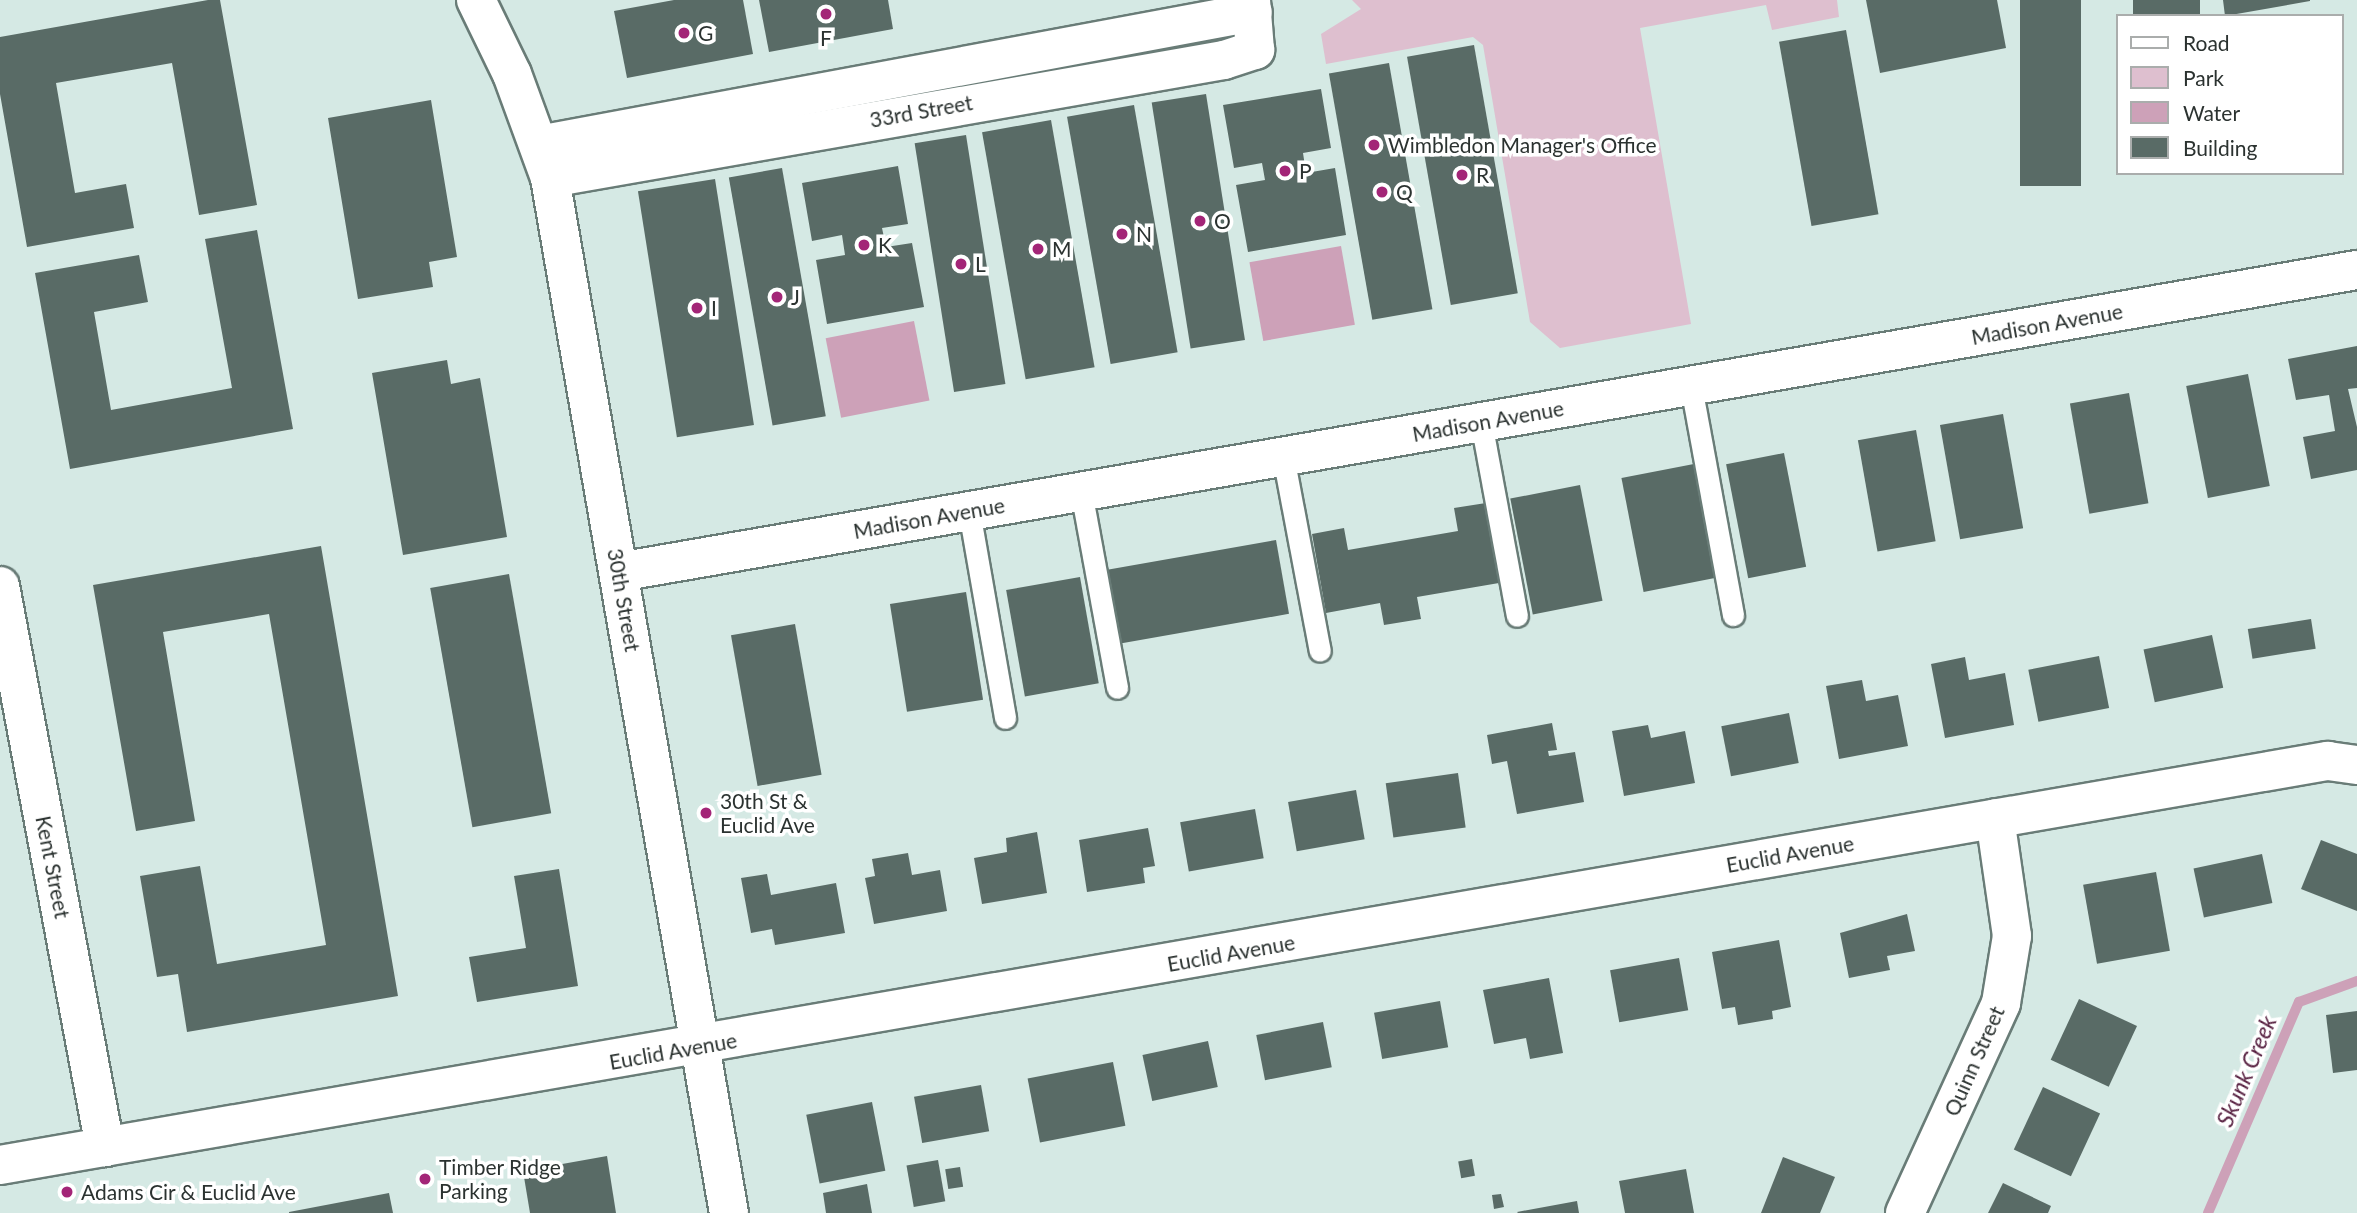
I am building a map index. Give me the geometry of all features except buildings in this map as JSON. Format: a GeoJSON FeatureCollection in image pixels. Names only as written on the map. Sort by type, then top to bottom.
{"type":"FeatureCollection","features":[{"type":"Feature","properties":{"kind":"street","name":"30th Street"},"geometry":{"type":"LineString","coordinates":[[477,0],[545,161],[729,1213]]}},
{"type":"Feature","properties":{"kind":"street","name":"33rd Street"},"geometry":{"type":"LineString","coordinates":[[545,161],[1252,6]]}},
{"type":"Feature","properties":{"kind":"street","name":"Madison Avenue"},"geometry":{"type":"LineString","coordinates":[[619,572],[2357,270]]}},
{"type":"Feature","properties":{"kind":"street","name":"Kent Street"},"geometry":{"type":"LineString","coordinates":[[0,586],[9,686],[106,1147]]}},
{"type":"Feature","properties":{"kind":"street","name":"Euclid Avenue"},"geometry":{"type":"LineString","coordinates":[[0,1165],[701,1046],[2328,761],[2357,765]]}},
{"type":"Feature","properties":{"kind":"street","name":"Quinn Street"},"geometry":{"type":"LineString","coordinates":[[1905,1213],[2001,1003],[2012,936],[1995,818]]}},
{"type":"Feature","properties":{"kind":"lane"},"geometry":{"type":"LineString","coordinates":[[1691,386],[1733,615]]}},
{"type":"Feature","properties":{"kind":"lane"},"geometry":{"type":"LineString","coordinates":[[1481,422],[1517,617]]}},
{"type":"Feature","properties":{"kind":"lane"},"geometry":{"type":"LineString","coordinates":[[1283,456],[1320,651]]}},
{"type":"Feature","properties":{"kind":"lane"},"geometry":{"type":"LineString","coordinates":[[1082,491],[1117,688]]}},
{"type":"Feature","properties":{"kind":"lane"},"geometry":{"type":"LineString","coordinates":[[970,511],[1005,718]]}},
{"type":"Feature","properties":{"kind":"green space"},"geometry":{"type":"Polygon","coordinates":[[[1352,0],[1837,0],[1839,17],[1772,30],[1766,5],[1640,28],[1691,324],[1560,348],[1530,322],[1483,45],[1473,37],[1326,64],[1321,34],[1361,9],[1352,0]]]}},
{"type":"Feature","properties":{"kind":"water"},"geometry":{"type":"Polygon","coordinates":[[[1341,246],[1355,325],[1263,341],[1249,262],[1341,246]]]}},
{"type":"Feature","properties":{"kind":"water"},"geometry":{"type":"Polygon","coordinates":[[[914,321],[929,401],[841,418],[826,338],[914,321]]]}},
{"type":"Feature","properties":{"kind":"waterway","name":"Skunk Creek"},"geometry":{"type":"LineString","coordinates":[[2208,1213],[2299,1002],[2357,981]]}},
{"type":"Feature","properties":{"kind":"place","name":"F"},"geometry":{"type":"Point","coordinates":[826,14]}},
{"type":"Feature","properties":{"kind":"place","name":"G"},"geometry":{"type":"Point","coordinates":[684,33]}},
{"type":"Feature","properties":{"kind":"place","name":"Wimbledon Manager's Office"},"geometry":{"type":"Point","coordinates":[1374,145]}},
{"type":"Feature","properties":{"kind":"place","name":"P"},"geometry":{"type":"Point","coordinates":[1285,171]}},
{"type":"Feature","properties":{"kind":"place","name":"R"},"geometry":{"type":"Point","coordinates":[1462,175]}},
{"type":"Feature","properties":{"kind":"place","name":"Q"},"geometry":{"type":"Point","coordinates":[1382,192]}},
{"type":"Feature","properties":{"kind":"place","name":"O"},"geometry":{"type":"Point","coordinates":[1200,221]}},
{"type":"Feature","properties":{"kind":"place","name":"N"},"geometry":{"type":"Point","coordinates":[1122,234]}},
{"type":"Feature","properties":{"kind":"place","name":"K"},"geometry":{"type":"Point","coordinates":[864,245]}},
{"type":"Feature","properties":{"kind":"place","name":"M"},"geometry":{"type":"Point","coordinates":[1038,249]}},
{"type":"Feature","properties":{"kind":"place","name":"L"},"geometry":{"type":"Point","coordinates":[961,264]}},
{"type":"Feature","properties":{"kind":"place","name":"J"},"geometry":{"type":"Point","coordinates":[777,297]}},
{"type":"Feature","properties":{"kind":"place","name":"I"},"geometry":{"type":"Point","coordinates":[697,308]}},
{"type":"Feature","properties":{"kind":"place","name":"30th St & Euclid Ave"},"geometry":{"type":"Point","coordinates":[706,813]}},
{"type":"Feature","properties":{"kind":"place","name":"Timber Ridge Parking"},"geometry":{"type":"Point","coordinates":[425,1179]}},
{"type":"Feature","properties":{"kind":"place","name":"Adams Cir & Euclid Ave"},"geometry":{"type":"Point","coordinates":[67,1192]}}]}
